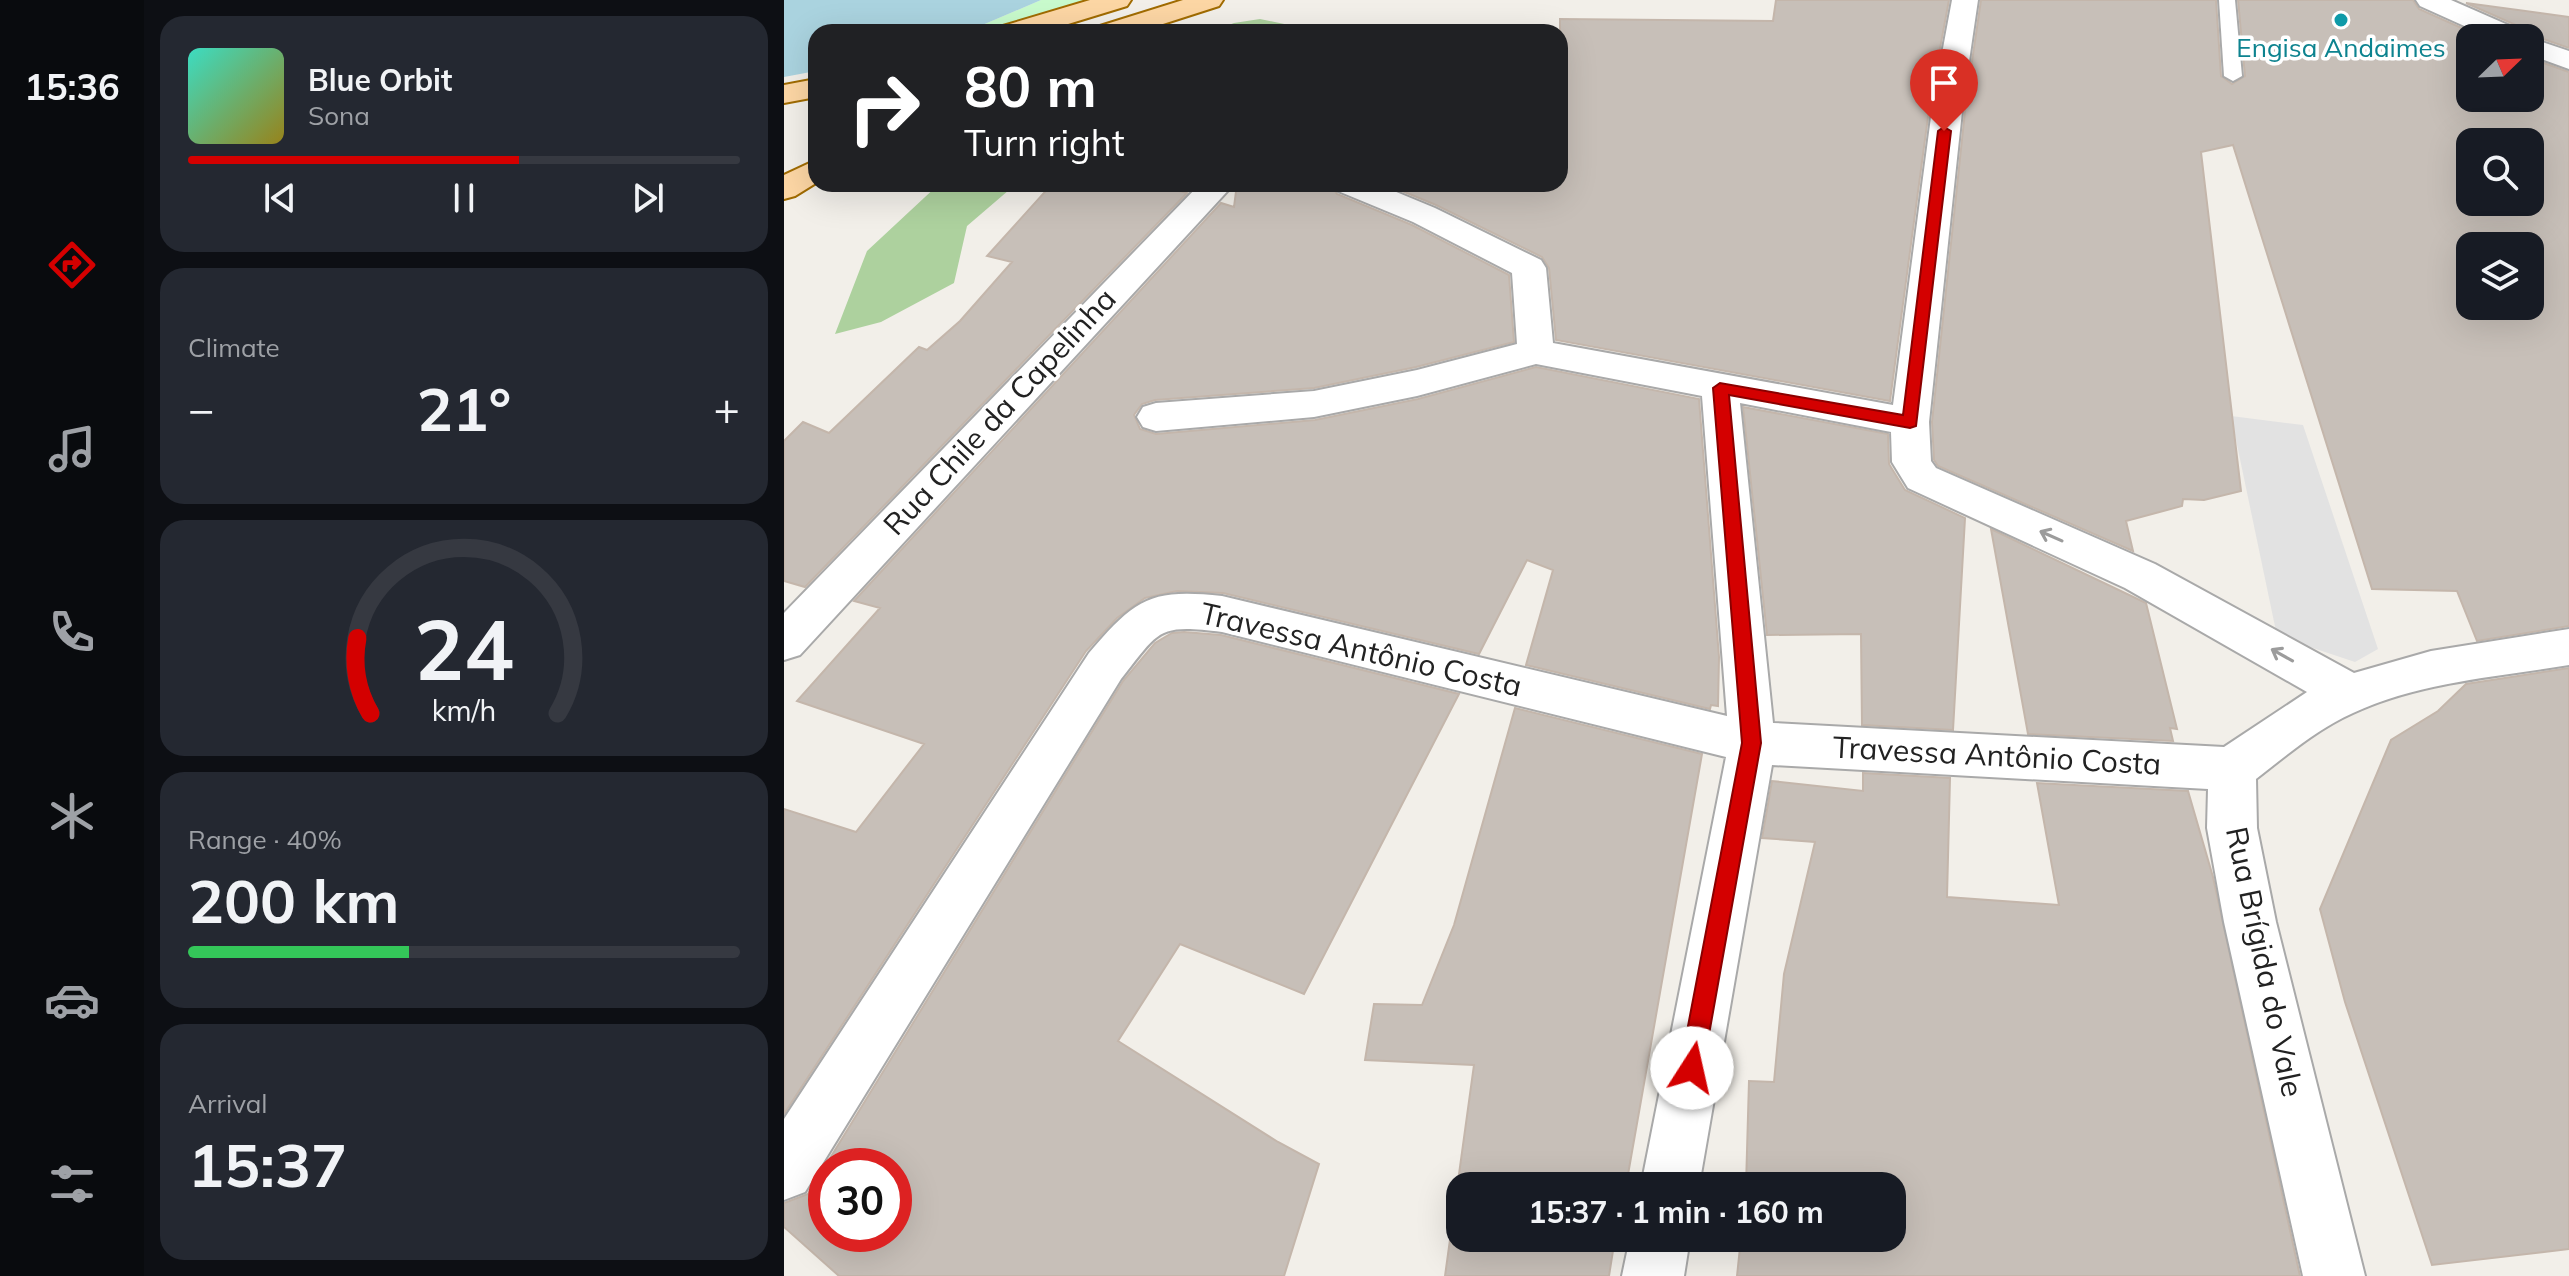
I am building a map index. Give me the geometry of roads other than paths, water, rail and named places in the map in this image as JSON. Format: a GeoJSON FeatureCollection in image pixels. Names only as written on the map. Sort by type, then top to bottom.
{"type":"FeatureCollection","features":[{"type":"Feature","properties":{"kind":"main road"},"geometry":{"type":"LineString","coordinates":[[1039,24],[1118,0]]}},
{"type":"Feature","properties":{"kind":"main road"},"geometry":{"type":"LineString","coordinates":[[1135,24],[1210,0]]}},
{"type":"Feature","properties":{"kind":"main road"},"geometry":{"type":"LineString","coordinates":[[784,94],[808,90]]}},
{"type":"Feature","properties":{"kind":"main road"},"geometry":{"type":"LineString","coordinates":[[784,189],[808,174]]}},
{"type":"Feature","properties":{"kind":"street"},"geometry":{"type":"LineString","coordinates":[[1965,0],[1948,102],[1910,422],[1912,462],[1922,478],[2140,576],[2350,693]]}},
{"type":"Feature","properties":{"kind":"street"},"geometry":{"type":"LineString","coordinates":[[2429,0],[2483,24]]}},
{"type":"Feature","properties":{"kind":"street"},"geometry":{"type":"LineString","coordinates":[[2544,51],[2569,61]]}},
{"type":"Feature","properties":{"kind":"street","name":"Rua Chile da Capelinha"},"geometry":{"type":"LineString","coordinates":[[784,642],[1210,192]]}},
{"type":"Feature","properties":{"kind":"street"},"geometry":{"type":"LineString","coordinates":[[1368,192],[1424,215],[1529,268],[1536,352]]}},
{"type":"Feature","properties":{"kind":"street"},"geometry":{"type":"LineString","coordinates":[[1156,417],[1314,404],[1417,383],[1536,352],[1910,422]]}},
{"type":"Feature","properties":{"kind":"street"},"geometry":{"type":"LineString","coordinates":[[1673,1172],[1752,743],[1720,388]]}},
{"type":"Feature","properties":{"kind":"street","name":"Travessa Antônio Costa"},"geometry":{"type":"LineString","coordinates":[[784,1171],[1105,666],[1150,616],[1174,608],[1222,614],[1752,743],[2232,769]]}},
{"type":"Feature","properties":{"kind":"street"},"geometry":{"type":"LineString","coordinates":[[2232,769],[2289,726],[2350,693],[2434,668],[2569,647]]}},
{"type":"Feature","properties":{"kind":"street","name":"Rua Brígida do Vale"},"geometry":{"type":"LineString","coordinates":[[2232,769],[2232,828],[2250,922],[2334,1276]]}},
{"type":"Feature","properties":{"kind":"street"},"geometry":{"type":"LineString","coordinates":[[1653,1276],[1657,1252]]}},
{"type":"Feature","properties":{"kind":"lane"},"geometry":{"type":"LineString","coordinates":[[2227,0],[2233,76]]}},
{"type":"Feature","properties":{"kind":"water"},"geometry":{"type":"Polygon","coordinates":[[[784,0],[1041,0],[985,24],[808,24],[808,72],[784,77],[784,0]]]}},
{"type":"Feature","properties":{"kind":"place","name":"Engisa Andaimes"},"geometry":{"type":"Point","coordinates":[2341,20]}}]}
